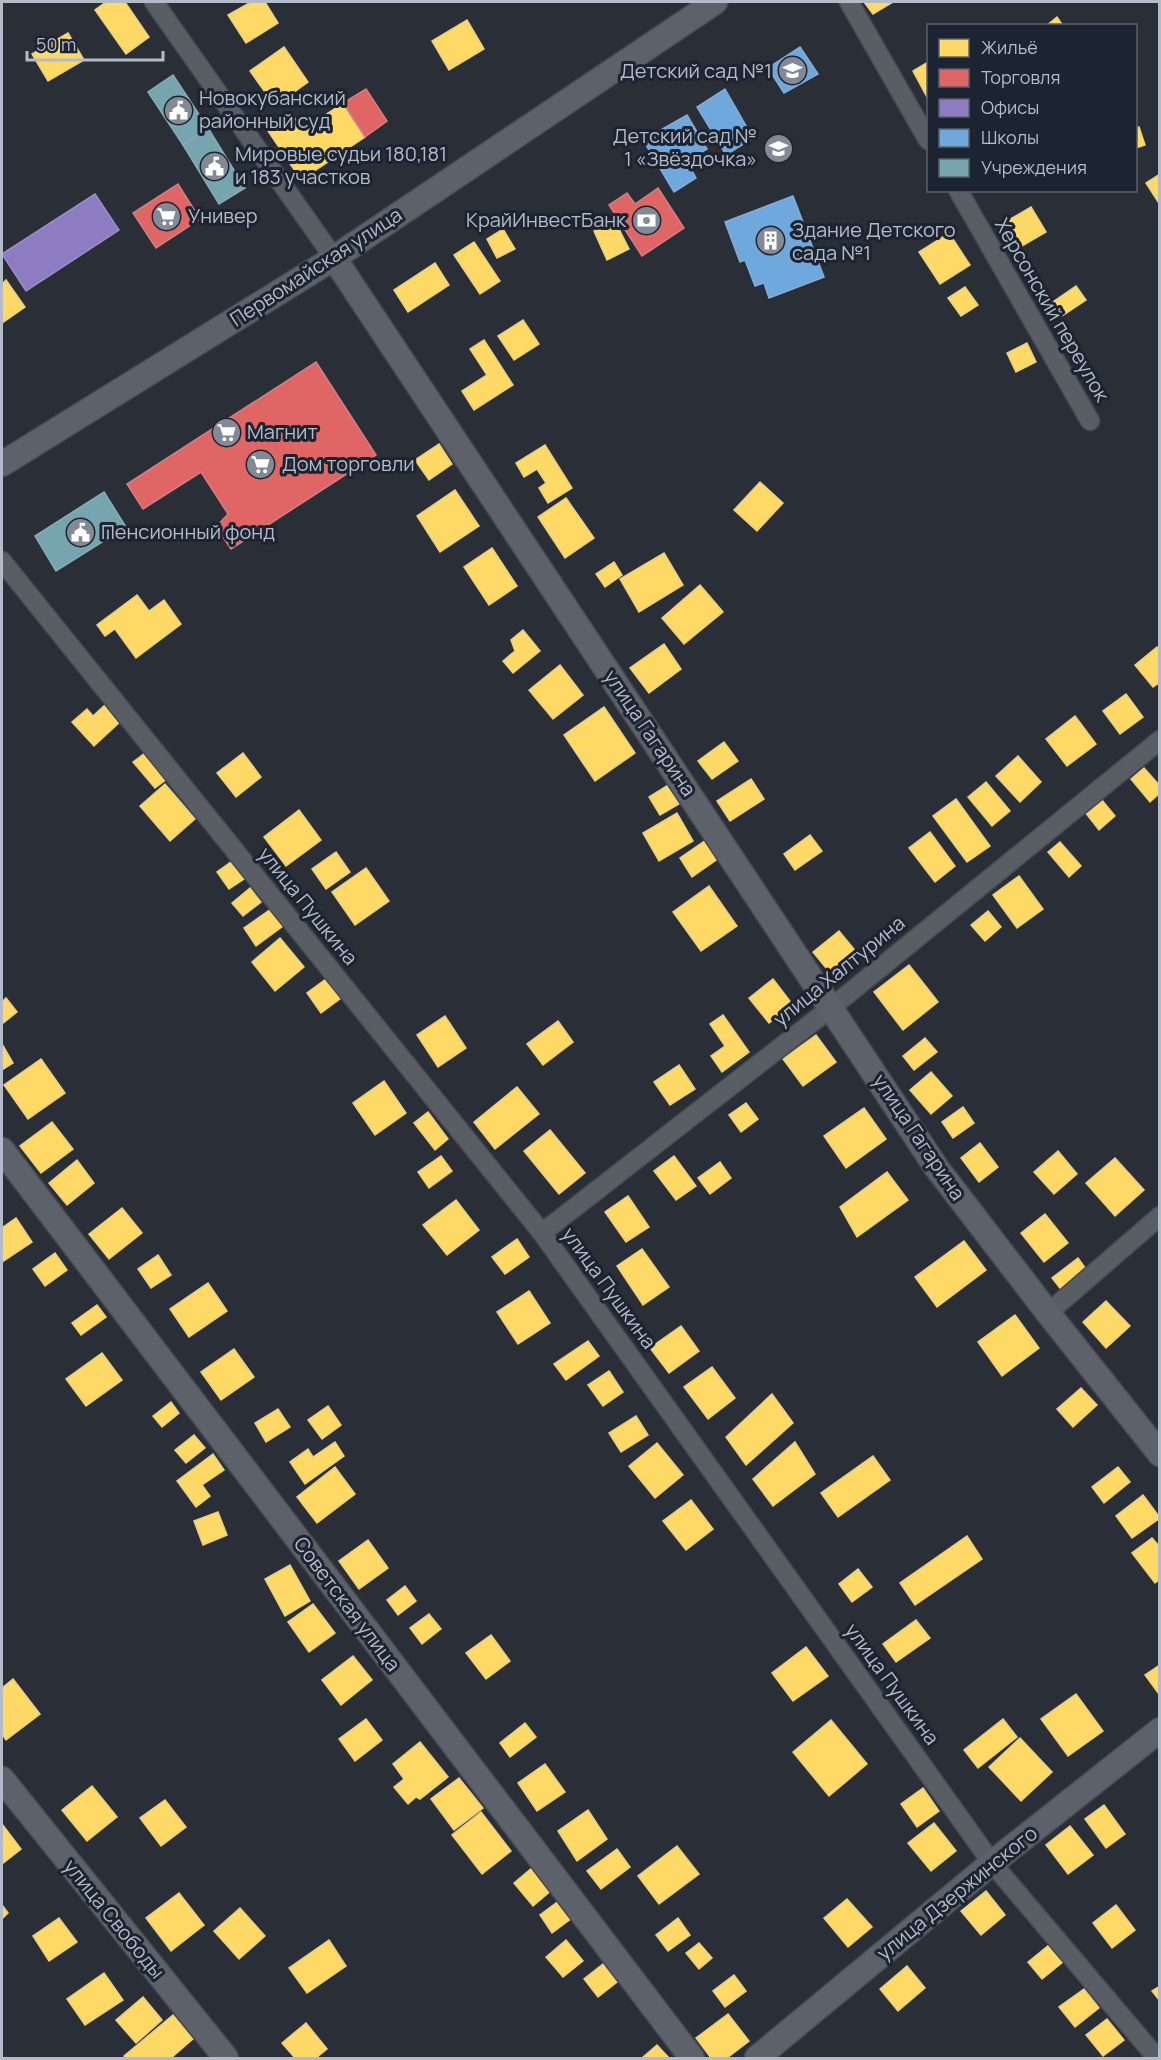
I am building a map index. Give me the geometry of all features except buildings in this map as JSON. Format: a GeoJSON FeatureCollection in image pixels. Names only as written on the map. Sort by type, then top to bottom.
{"type":"FeatureCollection","features":[{"type":"Feature","properties":{"kind":"street","name":"улица Гагарина"},"geometry":{"type":"LineString","coordinates":[[154,2],[334,258],[936,1167],[1160,1454]]}},
{"type":"Feature","properties":{"kind":"street","name":"Первомайская улица"},"geometry":{"type":"LineString","coordinates":[[2,464],[334,258],[715,2]]}},
{"type":"Feature","properties":{"kind":"street"},"geometry":{"type":"LineString","coordinates":[[849,2],[927,138]]}},
{"type":"Feature","properties":{"kind":"street","name":"Херсонский переулок"},"geometry":{"type":"LineString","coordinates":[[958,192],[1090,421]]}},
{"type":"Feature","properties":{"kind":"street","name":"улица Пушкина"},"geometry":{"type":"LineString","coordinates":[[2,561],[542,1233],[992,1863],[1157,2058]]}},
{"type":"Feature","properties":{"kind":"street","name":"улица Халтурина"},"geometry":{"type":"LineString","coordinates":[[542,1233],[832,1007],[1160,740]]}},
{"type":"Feature","properties":{"kind":"street","name":"Советская улица"},"geometry":{"type":"LineString","coordinates":[[2,1150],[692,2058]]}},
{"type":"Feature","properties":{"kind":"street"},"geometry":{"type":"LineString","coordinates":[[1048,1313],[1160,1216]]}},
{"type":"Feature","properties":{"kind":"street","name":"улица Дзержинского"},"geometry":{"type":"LineString","coordinates":[[758,2058],[992,1863],[1160,1730]]}},
{"type":"Feature","properties":{"kind":"street","name":"улица Свободы"},"geometry":{"type":"LineString","coordinates":[[2,1779],[226,2058]]}},
{"type":"Feature","properties":{"kind":"place","name":"Детский сад №1"},"geometry":{"type":"Point","coordinates":[793,71]}},
{"type":"Feature","properties":{"kind":"place","name":"Новокубанский районный суд"},"geometry":{"type":"Point","coordinates":[178,110]}},
{"type":"Feature","properties":{"kind":"place","name":"Детский сад № 1 «Звёздочка»"},"geometry":{"type":"Point","coordinates":[778,148]}},
{"type":"Feature","properties":{"kind":"place","name":"Мировые судьи 180,181 и 183 участков"},"geometry":{"type":"Point","coordinates":[214,166]}},
{"type":"Feature","properties":{"kind":"place","name":"Универ"},"geometry":{"type":"Point","coordinates":[167,216]}},
{"type":"Feature","properties":{"kind":"place","name":"КрайИнвестБанк"},"geometry":{"type":"Point","coordinates":[647,220]}},
{"type":"Feature","properties":{"kind":"place","name":"Здание Детского сада №1"},"geometry":{"type":"Point","coordinates":[771,241]}},
{"type":"Feature","properties":{"kind":"place","name":"Магнит"},"geometry":{"type":"Point","coordinates":[226,432]}},
{"type":"Feature","properties":{"kind":"place","name":"Дом торговли"},"geometry":{"type":"Point","coordinates":[261,464]}},
{"type":"Feature","properties":{"kind":"place","name":"Пенсионный фонд"},"geometry":{"type":"Point","coordinates":[80,532]}}]}
